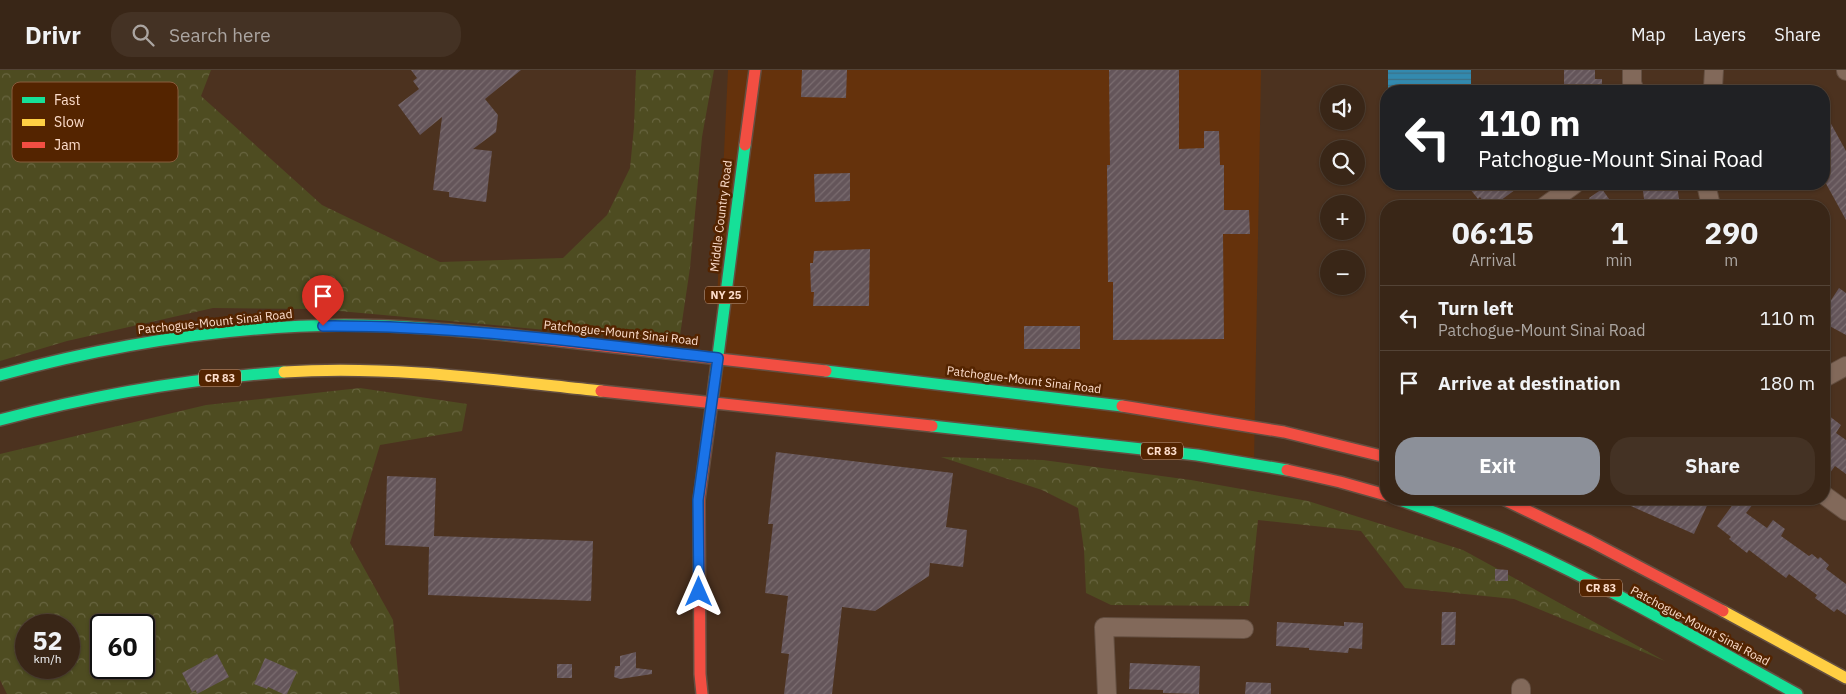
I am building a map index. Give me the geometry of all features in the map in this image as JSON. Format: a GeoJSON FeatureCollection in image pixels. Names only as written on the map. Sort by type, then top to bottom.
{"type":"FeatureCollection","features":[{"type":"Feature","properties":{"kind":"main road","name":"Middle Country Road"},"geometry":{"type":"LineString","coordinates":[[702,694],[700,674],[698,500],[755,70]]}},
{"type":"Feature","properties":{"kind":"main road","name":"Patchogue-Mount Sinai Road"},"geometry":{"type":"LineString","coordinates":[[0,375],[86,353],[220,332],[310,326],[404,327],[471,331],[1112,404],[1285,432],[1380,455]]}},
{"type":"Feature","properties":{"kind":"main road","name":"CR 83"},"geometry":{"type":"LineString","coordinates":[[0,420],[61,404],[170,384],[277,373],[328,370],[435,373],[1197,455],[1254,463],[1359,486],[1380,493]]}},
{"type":"Feature","properties":{"kind":"main road","name":"Patchogue-Mount Sinai Road"},"geometry":{"type":"LineString","coordinates":[[1413,505],[1493,536],[1562,568],[1797,694]]}},
{"type":"Feature","properties":{"kind":"main road","name":"Patchogue-Mount Sinai Road"},"geometry":{"type":"LineString","coordinates":[[1517,505],[1549,519],[1599,545],[1846,678]]}},
{"type":"Feature","properties":{"kind":"street"},"geometry":{"type":"LineString","coordinates":[[1632,70],[1633,85]]}},
{"type":"Feature","properties":{"kind":"street"},"geometry":{"type":"LineString","coordinates":[[1713,85],[1714,70]]}},
{"type":"Feature","properties":{"kind":"street"},"geometry":{"type":"LineString","coordinates":[[1554,200],[1569,190]]}},
{"type":"Feature","properties":{"kind":"street"},"geometry":{"type":"LineString","coordinates":[[1830,375],[1846,366]]}},
{"type":"Feature","properties":{"kind":"street"},"geometry":{"type":"LineString","coordinates":[[1830,499],[1846,511]]}},
{"type":"Feature","properties":{"kind":"street"},"geometry":{"type":"LineString","coordinates":[[1107,694],[1104,627],[1244,629]]}},
{"type":"Feature","properties":{"kind":"shaded area"},"geometry":{"type":"Polygon","coordinates":[[[728,70],[1261,70],[1254,463],[712,404],[728,70]]]}},
{"type":"Feature","properties":{"kind":"green space"},"geometry":{"type":"Polygon","coordinates":[[[0,70],[211,70],[201,96],[322,205],[440,262],[563,258],[607,215],[630,168],[636,70],[714,70],[702,137],[690,268],[679,342],[317,309],[213,308],[67,341],[0,361],[0,70]]]}},
{"type":"Feature","properties":{"kind":"green space"},"geometry":{"type":"Polygon","coordinates":[[[360,388],[467,404],[462,431],[380,445],[350,543],[393,620],[400,694],[7,694],[0,680],[0,454],[206,405],[360,388]]]}},
{"type":"Feature","properties":{"kind":"green space"},"geometry":{"type":"Polygon","coordinates":[[[941,457],[1043,460],[1191,480],[1308,501],[1463,550],[1665,661],[1514,599],[1405,588],[1361,531],[1258,520],[1249,606],[1111,605],[1086,593],[1084,550],[1078,508],[1042,490],[941,457]]]}},
{"type":"Feature","properties":{"kind":"water"},"geometry":{"type":"Polygon","coordinates":[[[1388,70],[1471,70],[1471,85],[1388,85],[1388,70]]]}},
{"type":"Feature","properties":{"kind":"building"},"geometry":{"type":"Polygon","coordinates":[[[411,70],[521,70],[485,99],[498,115],[496,132],[473,149],[492,151],[486,202],[449,197],[449,192],[433,190],[442,117],[420,135],[398,105],[419,89],[413,81],[417,78],[411,70]]]}},
{"type":"Feature","properties":{"kind":"building"},"geometry":{"type":"Polygon","coordinates":[[[802,70],[847,70],[846,98],[801,97],[802,70]]]}},
{"type":"Feature","properties":{"kind":"building"},"geometry":{"type":"Polygon","coordinates":[[[1109,70],[1179,70],[1179,149],[1204,148],[1204,131],[1219,131],[1220,165],[1224,165],[1224,210],[1249,210],[1250,234],[1223,234],[1224,339],[1113,340],[1113,282],[1108,282],[1107,165],[1110,165],[1109,70]]]}},
{"type":"Feature","properties":{"kind":"building"},"geometry":{"type":"Polygon","coordinates":[[[1564,70],[1595,70],[1595,79],[1602,79],[1602,85],[1564,85],[1564,70]]]}},
{"type":"Feature","properties":{"kind":"building"},"geometry":{"type":"Polygon","coordinates":[[[1830,122],[1846,151],[1846,220],[1830,190],[1830,122]]]}},
{"type":"Feature","properties":{"kind":"building"},"geometry":{"type":"Polygon","coordinates":[[[850,173],[850,201],[815,202],[814,174],[850,173]]]}},
{"type":"Feature","properties":{"kind":"building"},"geometry":{"type":"Polygon","coordinates":[[[1471,190],[1515,190],[1501,200],[1482,200],[1480,197],[1478,199],[1471,190]]]}},
{"type":"Feature","properties":{"kind":"building"},"geometry":{"type":"Polygon","coordinates":[[[1603,190],[1610,200],[1590,200],[1589,198],[1603,190]]]}},
{"type":"Feature","properties":{"kind":"building"},"geometry":{"type":"Polygon","coordinates":[[[1643,190],[1678,190],[1679,199],[1644,200],[1643,190]]]}},
{"type":"Feature","properties":{"kind":"building"},"geometry":{"type":"Polygon","coordinates":[[[870,249],[869,306],[813,306],[814,292],[811,292],[810,263],[813,263],[814,251],[870,249]]]}},
{"type":"Feature","properties":{"kind":"building"},"geometry":{"type":"Polygon","coordinates":[[[1839,288],[1846,293],[1846,335],[1830,326],[1830,302],[1839,288]]]}},
{"type":"Feature","properties":{"kind":"building"},"geometry":{"type":"Polygon","coordinates":[[[1024,326],[1080,326],[1080,349],[1024,349],[1024,326]]]}},
{"type":"Feature","properties":{"kind":"building"},"geometry":{"type":"Polygon","coordinates":[[[1830,417],[1841,425],[1836,433],[1846,440],[1846,474],[1835,466],[1830,473],[1830,417]]]}},
{"type":"Feature","properties":{"kind":"building"},"geometry":{"type":"Polygon","coordinates":[[[776,452],[953,473],[946,527],[967,530],[963,567],[930,563],[929,576],[875,611],[842,607],[832,694],[784,694],[789,654],[781,653],[788,596],[765,593],[773,524],[768,524],[776,452]]]}},
{"type":"Feature","properties":{"kind":"building"},"geometry":{"type":"Polygon","coordinates":[[[387,476],[436,478],[434,536],[593,541],[591,601],[428,595],[429,547],[385,545],[387,476]]]}},
{"type":"Feature","properties":{"kind":"building"},"geometry":{"type":"Polygon","coordinates":[[[1629,505],[1707,505],[1694,534],[1629,505]]]}},
{"type":"Feature","properties":{"kind":"building"},"geometry":{"type":"Polygon","coordinates":[[[1733,505],[1752,505],[1746,513],[1767,528],[1773,520],[1785,529],[1781,536],[1809,556],[1812,554],[1818,559],[1820,557],[1829,565],[1826,569],[1846,584],[1846,615],[1837,609],[1834,612],[1815,598],[1817,595],[1789,574],[1786,578],[1749,550],[1747,553],[1729,539],[1731,537],[1717,526],[1733,505]]]}},
{"type":"Feature","properties":{"kind":"building"},"geometry":{"type":"Polygon","coordinates":[[[1495,569],[1508,570],[1508,581],[1495,581],[1495,569]]]}},
{"type":"Feature","properties":{"kind":"building"},"geometry":{"type":"Polygon","coordinates":[[[1442,612],[1456,612],[1455,645],[1441,645],[1442,612]]]}},
{"type":"Feature","properties":{"kind":"building"},"geometry":{"type":"Polygon","coordinates":[[[1277,622],[1344,626],[1344,622],[1363,623],[1362,649],[1349,648],[1348,653],[1276,646],[1277,622]]]}},
{"type":"Feature","properties":{"kind":"building"},"geometry":{"type":"Polygon","coordinates":[[[636,652],[636,668],[652,670],[652,674],[620,679],[614,677],[615,666],[620,666],[620,656],[636,652]]]}},
{"type":"Feature","properties":{"kind":"building"},"geometry":{"type":"Polygon","coordinates":[[[217,654],[229,677],[197,694],[196,690],[192,692],[182,673],[217,654]]]}},
{"type":"Feature","properties":{"kind":"building"},"geometry":{"type":"Polygon","coordinates":[[[265,658],[297,672],[287,694],[254,684],[265,658]]]}},
{"type":"Feature","properties":{"kind":"building"},"geometry":{"type":"Polygon","coordinates":[[[1130,663],[1200,666],[1199,694],[1163,693],[1163,690],[1129,689],[1130,663]]]}},
{"type":"Feature","properties":{"kind":"building"},"geometry":{"type":"Polygon","coordinates":[[[557,664],[572,664],[572,678],[557,678],[557,664]]]}},
{"type":"Feature","properties":{"kind":"building"},"geometry":{"type":"Polygon","coordinates":[[[1246,682],[1271,683],[1271,694],[1245,694],[1246,682]]]}},
{"type":"Feature","properties":{"kind":"traffic: fast"},"geometry":{"type":"LineString","coordinates":[[715,379],[745,145]]}},
{"type":"Feature","properties":{"kind":"traffic: fast"},"geometry":{"type":"LineString","coordinates":[[0,375],[85,354],[128,346],[214,333],[257,329],[365,325],[507,335]]}},
{"type":"Feature","properties":{"kind":"traffic: fast"},"geometry":{"type":"LineString","coordinates":[[826,371],[1122,406]]}},
{"type":"Feature","properties":{"kind":"traffic: fast"},"geometry":{"type":"LineString","coordinates":[[0,420],[141,389],[212,379],[284,372]]}},
{"type":"Feature","properties":{"kind":"traffic: fast"},"geometry":{"type":"LineString","coordinates":[[932,426],[1197,455],[1287,470]]}},
{"type":"Feature","properties":{"kind":"traffic: fast"},"geometry":{"type":"LineString","coordinates":[[1413,505],[1500,538],[1538,555],[1650,613],[1797,694]]}},
{"type":"Feature","properties":{"kind":"traffic: slow"},"geometry":{"type":"LineString","coordinates":[[284,372],[324,370],[404,372],[483,378],[601,391]]}},
{"type":"Feature","properties":{"kind":"traffic: slow"},"geometry":{"type":"LineString","coordinates":[[1723,611],[1846,678]]}},
{"type":"Feature","properties":{"kind":"traffic: jam"},"geometry":{"type":"LineString","coordinates":[[745,145],[755,70]]}},
{"type":"Feature","properties":{"kind":"traffic: jam"},"geometry":{"type":"LineString","coordinates":[[507,335],[826,371]]}},
{"type":"Feature","properties":{"kind":"traffic: jam"},"geometry":{"type":"LineString","coordinates":[[702,694],[700,674],[699,500],[715,379]]}},
{"type":"Feature","properties":{"kind":"traffic: jam"},"geometry":{"type":"LineString","coordinates":[[601,391],[932,426]]}},
{"type":"Feature","properties":{"kind":"traffic: jam"},"geometry":{"type":"LineString","coordinates":[[1122,406],[1284,432],[1380,456]]}},
{"type":"Feature","properties":{"kind":"traffic: jam"},"geometry":{"type":"LineString","coordinates":[[1287,470],[1380,493]]}},
{"type":"Feature","properties":{"kind":"traffic: jam"},"geometry":{"type":"LineString","coordinates":[[1515,505],[1590,541],[1723,611]]}},
{"type":"Feature","properties":{"kind":"route"},"geometry":{"type":"LineString","coordinates":[[323,326],[431,328],[471,331],[718,358],[698,500],[699,592]]}}]}
